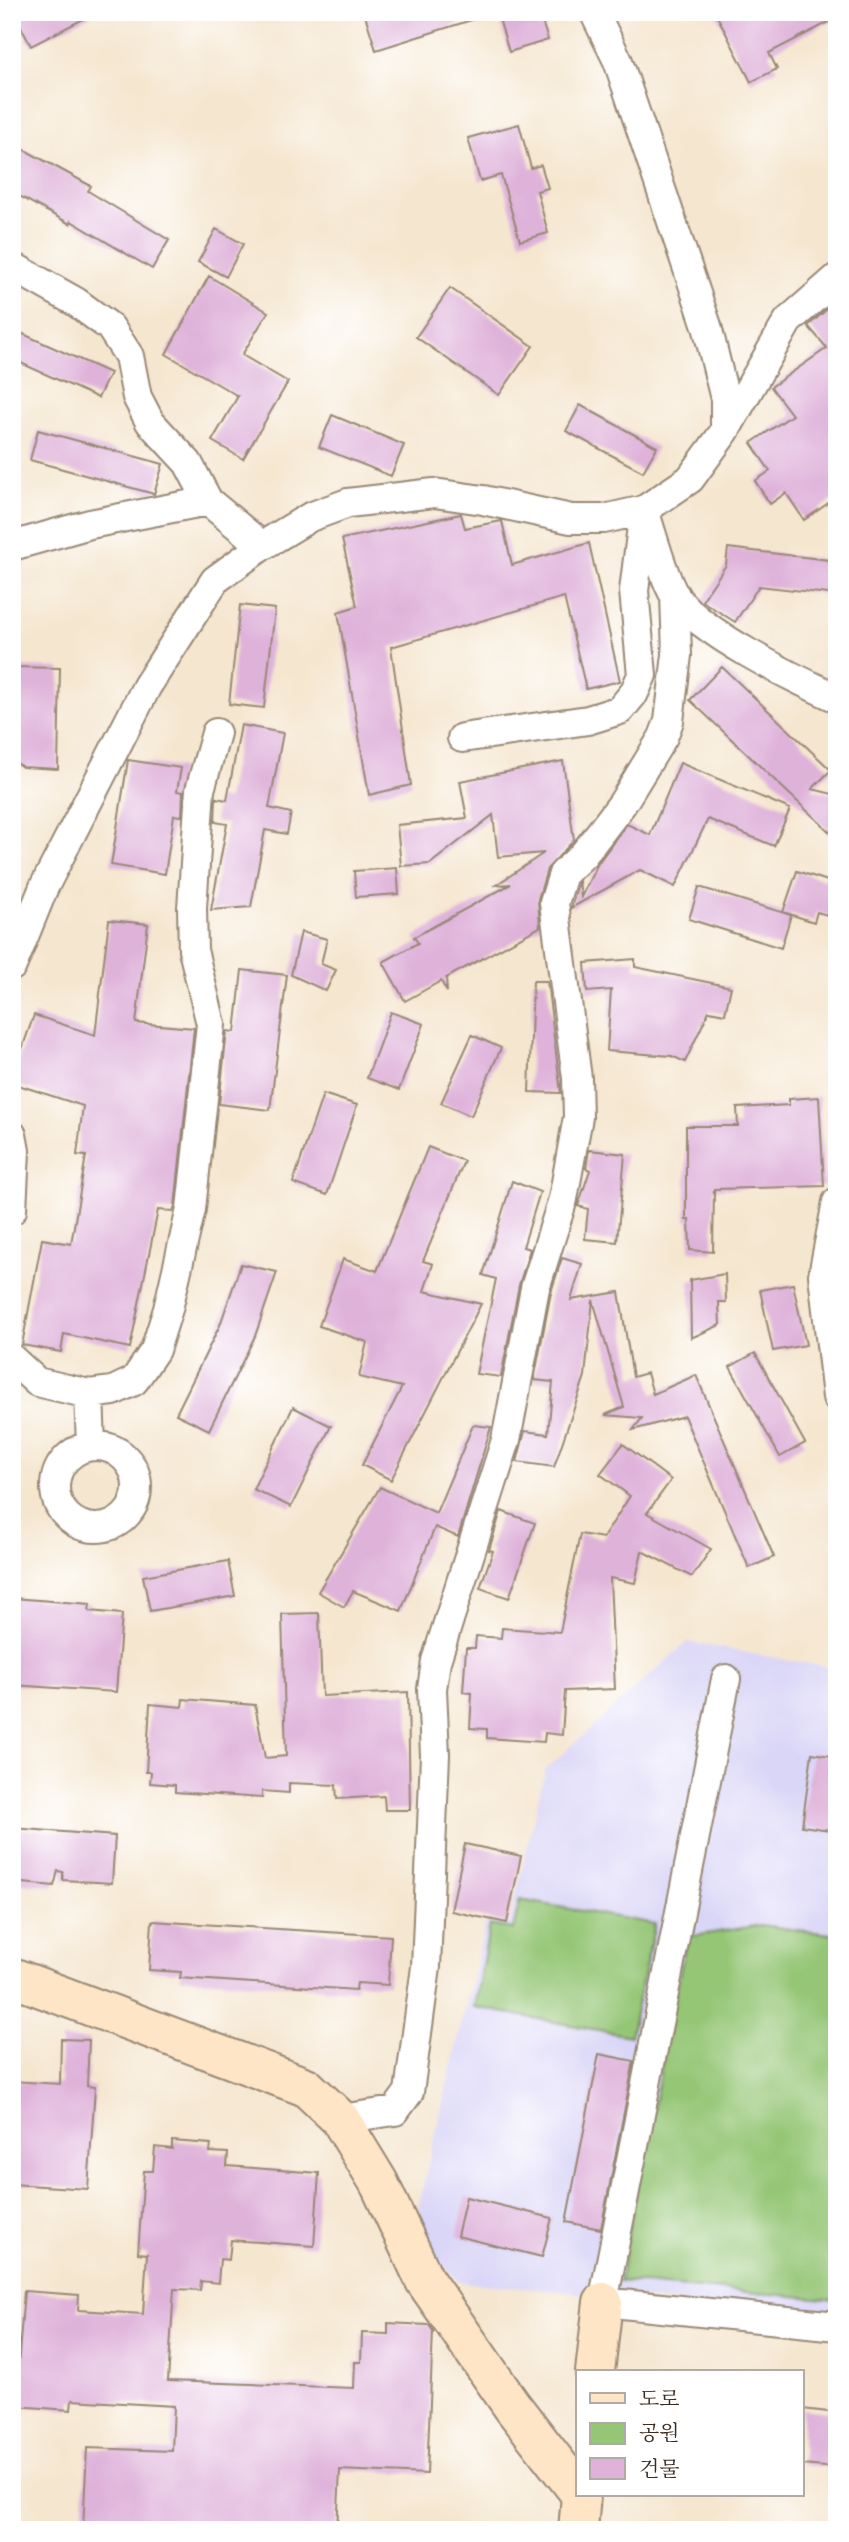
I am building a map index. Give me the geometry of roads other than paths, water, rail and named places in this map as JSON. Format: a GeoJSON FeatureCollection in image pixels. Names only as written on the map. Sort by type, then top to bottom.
{"type":"FeatureCollection","features":[{"type":"Feature","properties":{"kind":"street"},"geometry":{"type":"LineString","coordinates":[[594,12],[618,61],[706,326],[725,400],[725,431]]}},
{"type":"Feature","properties":{"kind":"street"},"geometry":{"type":"LineString","coordinates":[[12,266],[76,302],[110,327],[129,356],[137,397],[150,422],[188,463],[208,501],[262,546]]}},
{"type":"Feature","properties":{"kind":"street"},"geometry":{"type":"LineString","coordinates":[[12,966],[44,887],[147,686],[215,580],[262,546],[310,517],[348,503],[393,496],[446,495],[571,519],[604,519],[644,510],[690,479],[725,431],[788,321],[837,278]]}},
{"type":"Feature","properties":{"kind":"street"},"geometry":{"type":"LineString","coordinates":[[12,546],[90,524],[208,501]]}},
{"type":"Feature","properties":{"kind":"street"},"geometry":{"type":"LineString","coordinates":[[340,2119],[395,2111],[410,2092],[426,1967],[435,1755],[432,1689],[436,1661],[506,1440],[536,1288],[564,1199],[579,1117],[577,1078],[554,903],[563,874],[583,855],[622,804],[663,737],[669,721],[677,655],[675,595],[644,510]]}},
{"type":"Feature","properties":{"kind":"street"},"geometry":{"type":"LineString","coordinates":[[462,738],[588,720],[620,710],[634,693],[642,675],[634,591],[644,510]]}},
{"type":"Feature","properties":{"kind":"street"},"geometry":{"type":"LineString","coordinates":[[675,595],[717,632],[799,681],[837,698]]}},
{"type":"Feature","properties":{"kind":"street"},"geometry":{"type":"LineString","coordinates":[[12,1359],[37,1382],[89,1394],[113,1391],[134,1381],[155,1350],[168,1309],[191,1209],[211,1024],[193,950],[191,908],[200,790],[216,733]]}},
{"type":"Feature","properties":{"kind":"street"},"geometry":{"type":"LineString","coordinates":[[12,1135],[15,1151],[12,1210]]}},
{"type":"Feature","properties":{"kind":"street"},"geometry":{"type":"LineString","coordinates":[[837,1202],[823,1275],[837,1397]]}},
{"type":"Feature","properties":{"kind":"street"},"geometry":{"type":"LineString","coordinates":[[89,1394],[90,1446]]}},
{"type":"Feature","properties":{"kind":"street"},"geometry":{"type":"LineString","coordinates":[[594,2370],[603,2302],[726,1679]]}},
{"type":"Feature","properties":{"kind":"street"},"geometry":{"type":"LineString","coordinates":[[12,1977],[306,2087],[340,2119],[379,2183],[425,2281],[512,2406],[576,2489]]}},
{"type":"Feature","properties":{"kind":"street"},"geometry":{"type":"LineString","coordinates":[[603,2302],[837,2326]]}},
{"type":"Feature","properties":{"kind":"street"},"geometry":{"type":"LineString","coordinates":[[578,2530],[579,2496]]}}]}
